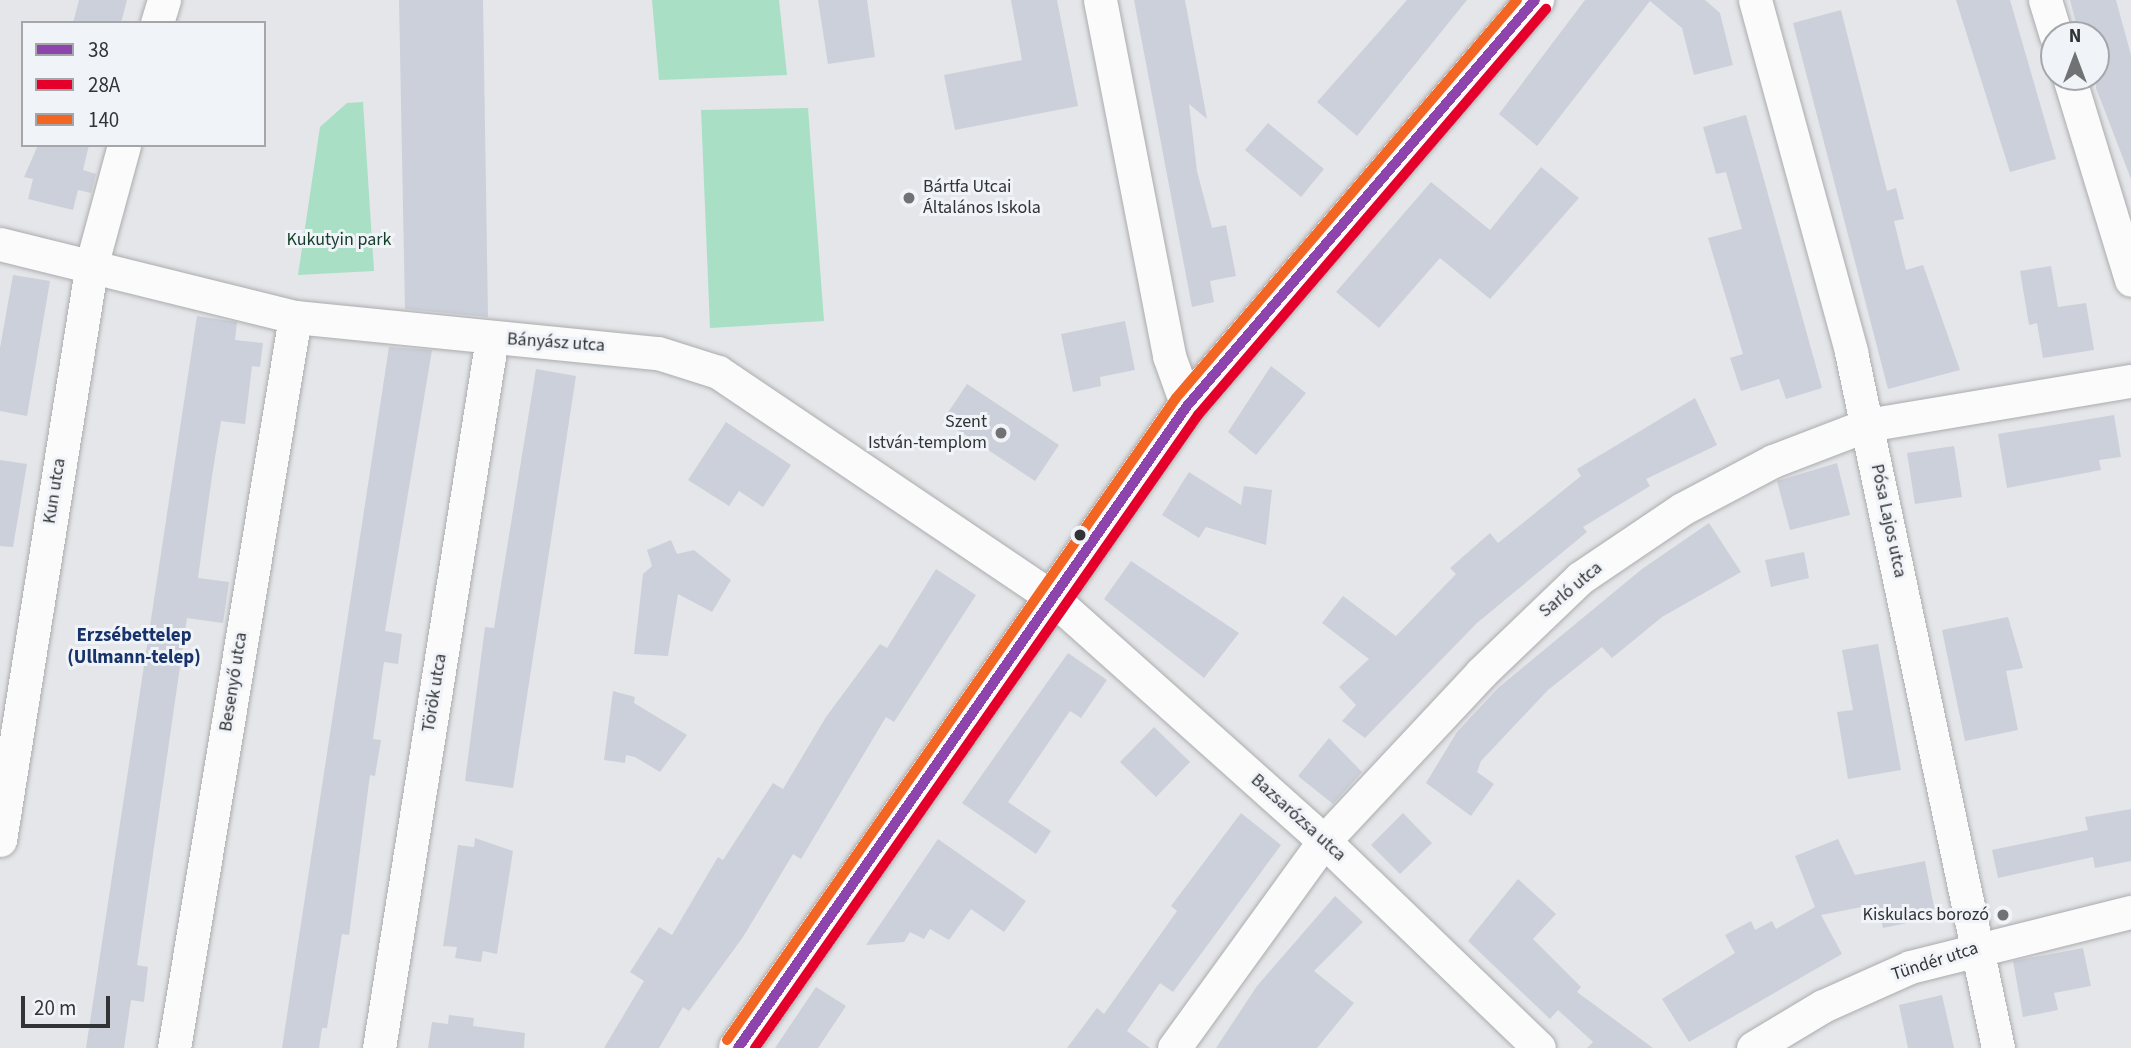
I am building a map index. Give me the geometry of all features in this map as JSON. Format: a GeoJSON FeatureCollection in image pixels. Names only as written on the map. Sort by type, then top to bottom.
{"type":"FeatureCollection","features":[{"type":"Feature","properties":{"kind":"street"},"geometry":{"type":"LineString","coordinates":[[158,21],[164,0]]}},
{"type":"Feature","properties":{"kind":"street"},"geometry":{"type":"LineString","coordinates":[[1100,0],[1169,356],[1187,407]]}},
{"type":"Feature","properties":{"kind":"street"},"geometry":{"type":"LineString","coordinates":[[738,1048],[1050,596],[1187,407],[1535,0]]}},
{"type":"Feature","properties":{"kind":"street","name":"Pósa Lajos utca"},"geometry":{"type":"LineString","coordinates":[[1755,0],[1867,425],[1980,947],[1998,1048]]}},
{"type":"Feature","properties":{"kind":"street"},"geometry":{"type":"LineString","coordinates":[[2045,0],[2052,21]]}},
{"type":"Feature","properties":{"kind":"street"},"geometry":{"type":"LineString","coordinates":[[2073,91],[2131,280]]}},
{"type":"Feature","properties":{"kind":"street","name":"Kun utca"},"geometry":{"type":"LineString","coordinates":[[0,840],[92,263],[123,147]]}},
{"type":"Feature","properties":{"kind":"street","name":"Bányász utca"},"geometry":{"type":"LineString","coordinates":[[0,244],[92,263],[295,317],[658,353],[718,372],[1050,596]]}},
{"type":"Feature","properties":{"kind":"street","name":"Besenyő utca"},"geometry":{"type":"LineString","coordinates":[[174,1048],[295,317]]}},
{"type":"Feature","properties":{"kind":"street","name":"Török utca"},"geometry":{"type":"LineString","coordinates":[[379,1048],[492,338]]}},
{"type":"Feature","properties":{"kind":"street","name":"Sarló utca"},"geometry":{"type":"LineString","coordinates":[[1174,1048],[1324,841],[1580,578],[1693,503],[1773,461],[1867,425],[2131,382]]}},
{"type":"Feature","properties":{"kind":"street","name":"Bazsarózsa utca"},"geometry":{"type":"LineString","coordinates":[[1050,596],[1324,841],[1539,1048]]}},
{"type":"Feature","properties":{"kind":"street","name":"Tündér utca"},"geometry":{"type":"LineString","coordinates":[[1753,1048],[1823,1006],[1910,967],[1980,947],[2131,912]]}},
{"type":"Feature","properties":{"kind":"green space"},"geometry":{"type":"Polygon","coordinates":[[[652,0],[779,0],[787,75],[659,80],[652,0]]]}},
{"type":"Feature","properties":{"kind":"green space","name":"Kukutyin park"},"geometry":{"type":"Polygon","coordinates":[[[363,102],[374,271],[298,275],[320,127],[347,103],[363,102]]]}},
{"type":"Feature","properties":{"kind":"green space"},"geometry":{"type":"Polygon","coordinates":[[[808,108],[824,321],[710,328],[701,110],[808,108]]]}},
{"type":"Feature","properties":{"kind":"building"},"geometry":{"type":"Polygon","coordinates":[[[79,0],[127,0],[122,21],[74,21],[79,0]]]}},
{"type":"Feature","properties":{"kind":"building"},"geometry":{"type":"Polygon","coordinates":[[[399,0],[483,0],[488,317],[405,309],[399,0]]]}},
{"type":"Feature","properties":{"kind":"building"},"geometry":{"type":"Polygon","coordinates":[[[818,0],[867,0],[875,57],[828,64],[818,0]]]}},
{"type":"Feature","properties":{"kind":"building"},"geometry":{"type":"Polygon","coordinates":[[[1011,0],[1057,0],[1078,106],[955,130],[944,75],[1022,60],[1011,0]]]}},
{"type":"Feature","properties":{"kind":"building"},"geometry":{"type":"Polygon","coordinates":[[[1134,0],[1185,0],[1207,119],[1189,104],[1197,171],[1212,228],[1226,225],[1236,276],[1210,281],[1214,302],[1192,307],[1134,0]]]}},
{"type":"Feature","properties":{"kind":"building"},"geometry":{"type":"Polygon","coordinates":[[[1407,0],[1467,0],[1357,136],[1317,102],[1407,0]]]}},
{"type":"Feature","properties":{"kind":"building"},"geometry":{"type":"Polygon","coordinates":[[[1585,0],[1705,0],[1720,13],[1733,65],[1694,75],[1682,28],[1650,1],[1537,146],[1499,114],[1585,0]]]}},
{"type":"Feature","properties":{"kind":"building"},"geometry":{"type":"Polygon","coordinates":[[[1956,0],[2010,0],[2056,159],[2010,172],[1956,0]]]}},
{"type":"Feature","properties":{"kind":"building"},"geometry":{"type":"Polygon","coordinates":[[[2070,0],[2116,0],[2131,55],[2131,179],[2097,91],[2110,91],[2110,21],[2075,21],[2070,0]]]}},
{"type":"Feature","properties":{"kind":"building"},"geometry":{"type":"Polygon","coordinates":[[[1841,10],[1887,191],[1896,188],[1904,219],[1894,221],[1906,270],[1923,265],[1960,370],[1888,389],[1793,23],[1841,10]]]}},
{"type":"Feature","properties":{"kind":"building"},"geometry":{"type":"Polygon","coordinates":[[[1746,115],[1822,388],[1786,399],[1779,379],[1741,391],[1730,358],[1743,354],[1708,238],[1742,229],[1726,172],[1716,174],[1703,127],[1746,115]]]}},
{"type":"Feature","properties":{"kind":"building"},"geometry":{"type":"Polygon","coordinates":[[[1268,123],[1324,169],[1301,197],[1245,150],[1268,123]]]}},
{"type":"Feature","properties":{"kind":"building"},"geometry":{"type":"Polygon","coordinates":[[[37,147],[89,147],[83,170],[96,174],[91,193],[78,190],[73,210],[28,199],[33,179],[24,177],[37,147]]]}},
{"type":"Feature","properties":{"kind":"building"},"geometry":{"type":"Polygon","coordinates":[[[1541,167],[1579,198],[1490,299],[1440,258],[1379,328],[1336,292],[1431,182],[1490,230],[1541,167]]]}},
{"type":"Feature","properties":{"kind":"building"},"geometry":{"type":"Polygon","coordinates":[[[2051,266],[2058,307],[2086,303],[2094,350],[2043,358],[2037,323],[2029,325],[2020,271],[2051,266]]]}},
{"type":"Feature","properties":{"kind":"building"},"geometry":{"type":"Polygon","coordinates":[[[13,275],[50,281],[27,416],[0,411],[0,348],[13,275]]]}},
{"type":"Feature","properties":{"kind":"building"},"geometry":{"type":"Polygon","coordinates":[[[197,316],[237,322],[235,340],[263,343],[260,367],[252,366],[245,424],[221,421],[212,476],[198,578],[229,582],[223,623],[187,618],[137,965],[148,967],[144,1002],[131,1000],[124,1048],[86,1048],[197,316]]]}},
{"type":"Feature","properties":{"kind":"building"},"geometry":{"type":"Polygon","coordinates":[[[1125,321],[1135,370],[1100,377],[1101,386],[1073,392],[1061,334],[1125,321]]]}},
{"type":"Feature","properties":{"kind":"building"},"geometry":{"type":"Polygon","coordinates":[[[389,347],[432,350],[385,631],[402,634],[398,664],[384,662],[373,739],[381,740],[375,776],[370,775],[349,935],[342,934],[327,1028],[322,1028],[319,1048],[282,1048],[389,347]]]}},
{"type":"Feature","properties":{"kind":"building"},"geometry":{"type":"Polygon","coordinates":[[[1271,366],[1306,393],[1256,455],[1228,432],[1271,366]]]}},
{"type":"Feature","properties":{"kind":"building"},"geometry":{"type":"Polygon","coordinates":[[[536,369],[576,376],[513,788],[465,781],[485,627],[494,628],[536,369]]]}},
{"type":"Feature","properties":{"kind":"building","name":"Szent István-templom"},"geometry":{"type":"Polygon","coordinates":[[[967,384],[1059,445],[1035,481],[943,420],[967,384]]]}},
{"type":"Feature","properties":{"kind":"building"},"geometry":{"type":"Polygon","coordinates":[[[1695,398],[1717,445],[1646,479],[1650,486],[1583,527],[1587,532],[1477,623],[1365,738],[1342,721],[1356,705],[1339,687],[1369,659],[1322,623],[1343,596],[1396,636],[1456,574],[1450,568],[1490,533],[1498,543],[1581,476],[1577,469],[1695,398]]]}},
{"type":"Feature","properties":{"kind":"building"},"geometry":{"type":"Polygon","coordinates":[[[2114,415],[2121,457],[2099,460],[2101,470],[2007,488],[1998,434],[2114,415]]]}},
{"type":"Feature","properties":{"kind":"building"},"geometry":{"type":"Polygon","coordinates":[[[726,422],[791,465],[763,507],[739,491],[729,506],[688,480],[726,422]]]}},
{"type":"Feature","properties":{"kind":"building"},"geometry":{"type":"Polygon","coordinates":[[[1954,446],[1962,497],[1915,504],[1907,453],[1954,446]]]}},
{"type":"Feature","properties":{"kind":"building"},"geometry":{"type":"Polygon","coordinates":[[[0,460],[27,464],[13,547],[0,546],[0,460]]]}},
{"type":"Feature","properties":{"kind":"building"},"geometry":{"type":"Polygon","coordinates":[[[1837,463],[1850,515],[1790,530],[1777,481],[1837,463]]]}},
{"type":"Feature","properties":{"kind":"building"},"geometry":{"type":"Polygon","coordinates":[[[1189,472],[1241,505],[1244,486],[1272,490],[1266,545],[1206,527],[1199,538],[1162,515],[1189,472]]]}},
{"type":"Feature","properties":{"kind":"building"},"geometry":{"type":"Polygon","coordinates":[[[1709,523],[1741,572],[1662,617],[1612,658],[1602,647],[1548,690],[1481,761],[1477,772],[1494,784],[1471,816],[1426,783],[1457,732],[1498,688],[1642,569],[1709,523]]]}},
{"type":"Feature","properties":{"kind":"building"},"geometry":{"type":"Polygon","coordinates":[[[671,540],[677,554],[694,550],[731,580],[712,612],[678,594],[668,656],[634,654],[643,574],[652,566],[647,550],[671,540]]]}},
{"type":"Feature","properties":{"kind":"building"},"geometry":{"type":"Polygon","coordinates":[[[1804,552],[1809,578],[1771,587],[1765,560],[1804,552]]]}},
{"type":"Feature","properties":{"kind":"building"},"geometry":{"type":"Polygon","coordinates":[[[1131,561],[1239,633],[1204,678],[1104,599],[1131,561]]]}},
{"type":"Feature","properties":{"kind":"building"},"geometry":{"type":"Polygon","coordinates":[[[936,569],[976,595],[894,722],[886,717],[801,859],[793,854],[743,937],[689,1011],[683,1007],[659,1048],[604,1048],[644,981],[630,972],[659,927],[672,935],[718,857],[723,860],[773,783],[783,789],[826,717],[880,644],[887,648],[936,569]]]}},
{"type":"Feature","properties":{"kind":"building"},"geometry":{"type":"Polygon","coordinates":[[[2008,617],[2023,668],[2006,671],[2018,730],[1965,741],[1942,630],[2008,617]]]}},
{"type":"Feature","properties":{"kind":"building"},"geometry":{"type":"Polygon","coordinates":[[[1878,644],[1901,770],[1848,779],[1837,712],[1853,710],[1842,650],[1878,644]]]}},
{"type":"Feature","properties":{"kind":"building"},"geometry":{"type":"Polygon","coordinates":[[[1068,653],[1107,680],[1081,718],[1070,711],[1008,802],[1051,831],[1036,854],[962,803],[1068,653]]]}},
{"type":"Feature","properties":{"kind":"building"},"geometry":{"type":"Polygon","coordinates":[[[613,691],[635,697],[634,703],[687,735],[660,772],[635,757],[626,755],[625,763],[604,760],[613,691]]]}},
{"type":"Feature","properties":{"kind":"building"},"geometry":{"type":"Polygon","coordinates":[[[1154,727],[1190,762],[1156,797],[1120,762],[1154,727]]]}},
{"type":"Feature","properties":{"kind":"building"},"geometry":{"type":"Polygon","coordinates":[[[1329,738],[1362,772],[1333,804],[1298,776],[1329,738]]]}},
{"type":"Feature","properties":{"kind":"building"},"geometry":{"type":"Polygon","coordinates":[[[2131,809],[2131,861],[2095,868],[2093,857],[1998,878],[1992,850],[2088,830],[2085,817],[2131,809]]]}},
{"type":"Feature","properties":{"kind":"building"},"geometry":{"type":"Polygon","coordinates":[[[1241,813],[1281,845],[1173,992],[1160,983],[1127,1031],[1150,1048],[1067,1048],[1097,1008],[1104,1014],[1177,911],[1171,906],[1241,813]]]}},
{"type":"Feature","properties":{"kind":"building"},"geometry":{"type":"Polygon","coordinates":[[[1403,813],[1432,843],[1400,874],[1371,845],[1403,813]]]}},
{"type":"Feature","properties":{"kind":"building"},"geometry":{"type":"Polygon","coordinates":[[[475,838],[513,851],[497,954],[483,951],[481,962],[455,958],[457,947],[443,946],[458,845],[474,847],[475,838]]]}},
{"type":"Feature","properties":{"kind":"building"},"geometry":{"type":"Polygon","coordinates":[[[938,839],[1026,901],[1004,932],[971,909],[949,940],[930,929],[924,939],[910,932],[904,942],[866,945],[938,839]]]}},
{"type":"Feature","properties":{"kind":"building"},"geometry":{"type":"Polygon","coordinates":[[[1838,839],[1855,875],[1925,861],[1936,917],[1883,928],[1877,904],[1821,915],[1842,954],[1689,1042],[1662,999],[1735,953],[1725,935],[1751,921],[1755,930],[1772,921],[1776,929],[1815,907],[1795,856],[1838,839]]]}},
{"type":"Feature","properties":{"kind":"building"},"geometry":{"type":"Polygon","coordinates":[[[1518,879],[1556,914],[1533,939],[1581,987],[1577,992],[1653,1048],[1587,1048],[1593,1042],[1558,1010],[1550,1019],[1468,941],[1518,879]]]}},
{"type":"Feature","properties":{"kind":"building"},"geometry":{"type":"Polygon","coordinates":[[[1335,896],[1363,922],[1314,971],[1354,1003],[1317,1048],[1216,1048],[1257,986],[1335,896]]]}},
{"type":"Feature","properties":{"kind":"building"},"geometry":{"type":"Polygon","coordinates":[[[2083,948],[2091,986],[2054,993],[2058,1010],[2023,1017],[2013,961],[2083,948]]]}},
{"type":"Feature","properties":{"kind":"building"},"geometry":{"type":"Polygon","coordinates":[[[816,987],[846,1006],[818,1048],[775,1048],[816,987]]]}},
{"type":"Feature","properties":{"kind":"building"},"geometry":{"type":"Polygon","coordinates":[[[1942,995],[1954,1048],[1908,1048],[1899,1005],[1942,995]]]}},
{"type":"Feature","properties":{"kind":"building"},"geometry":{"type":"Polygon","coordinates":[[[449,1015],[474,1018],[473,1026],[525,1033],[524,1048],[428,1048],[432,1022],[448,1024],[449,1015]]]}},
{"type":"Feature","properties":{"kind":"transit line","name":"140"},"geometry":{"type":"LineString","coordinates":[[727,1040],[1176,398],[1517,0]]}},
{"type":"Feature","properties":{"kind":"transit line","name":"38"},"geometry":{"type":"LineString","coordinates":[[738,1048],[1187,406],[1535,0]]}},
{"type":"Feature","properties":{"kind":"transit line","name":"28A"},"geometry":{"type":"LineString","coordinates":[[755,1048],[1198,415],[1546,9]]}},
{"type":"Feature","properties":{"kind":"place","name":"Bártfa Utcai Általános Iskola"},"geometry":{"type":"Point","coordinates":[909,198]}},
{"type":"Feature","properties":{"kind":"place","name":"Szent István-templom"},"geometry":{"type":"Point","coordinates":[1001,433]}},
{"type":"Feature","properties":{"kind":"place","name":"Kiskulacs borozó"},"geometry":{"type":"Point","coordinates":[2003,915]}},
{"type":"Feature","properties":{"kind":"district","name":"Erzsébettelep (Ullmann-telep)"},"geometry":{"type":"Point","coordinates":[134,647]}}]}
